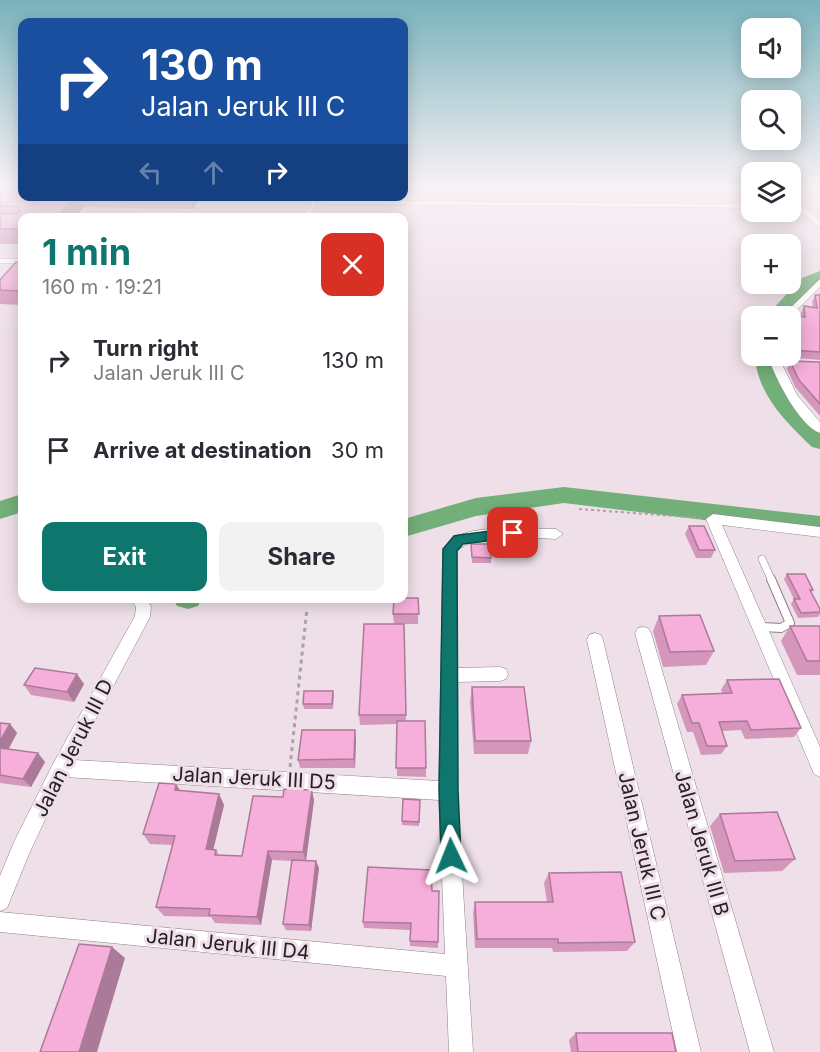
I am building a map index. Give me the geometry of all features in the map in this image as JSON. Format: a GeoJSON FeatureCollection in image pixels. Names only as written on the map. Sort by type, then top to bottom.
{"type":"FeatureCollection","features":[{"type":"Feature","properties":{"kind":"street"},"geometry":{"type":"LineString","coordinates":[[796,306],[820,282]]}},
{"type":"Feature","properties":{"kind":"street"},"geometry":{"type":"LineString","coordinates":[[780,366],[786,388],[809,419],[820,429]]}},
{"type":"Feature","properties":{"kind":"street"},"geometry":{"type":"LineString","coordinates":[[820,532],[712,519],[820,768]]}},
{"type":"Feature","properties":{"kind":"street"},"geometry":{"type":"LineString","coordinates":[[461,1052],[448,790],[451,675],[450,554],[453,544],[459,540],[480,536],[513,533],[556,534]]}},
{"type":"Feature","properties":{"kind":"street","name":"Jalan Jeruk III D"},"geometry":{"type":"LineString","coordinates":[[0,901],[21,849],[60,768],[142,617],[143,603]]}},
{"type":"Feature","properties":{"kind":"street","name":"Jalan Jeruk III B"},"geometry":{"type":"LineString","coordinates":[[643,633],[762,1052]]}},
{"type":"Feature","properties":{"kind":"street","name":"Jalan Jeruk III C"},"geometry":{"type":"LineString","coordinates":[[595,640],[689,1052]]}},
{"type":"Feature","properties":{"kind":"street"},"geometry":{"type":"LineString","coordinates":[[451,675],[500,674]]}},
{"type":"Feature","properties":{"kind":"street","name":"Jalan Jeruk III D5"},"geometry":{"type":"LineString","coordinates":[[60,768],[448,790]]}},
{"type":"Feature","properties":{"kind":"street","name":"Jalan Jeruk III D4"},"geometry":{"type":"LineString","coordinates":[[0,922],[456,966]]}},
{"type":"Feature","properties":{"kind":"lane"},"geometry":{"type":"LineString","coordinates":[[0,261],[18,261]]}},
{"type":"Feature","properties":{"kind":"lane"},"geometry":{"type":"LineString","coordinates":[[758,627],[782,628],[790,623],[762,559]]}},
{"type":"Feature","properties":{"kind":"path"},"geometry":{"type":"LineString","coordinates":[[579,509],[712,519]]}},
{"type":"Feature","properties":{"kind":"path"},"geometry":{"type":"LineString","coordinates":[[289,780],[307,608]]}},
{"type":"Feature","properties":{"kind":"building"},"geometry":{"type":"Polygon","coordinates":[[[18,262],[18,291],[0,290],[0,280],[18,262]]]}},
{"type":"Feature","properties":{"kind":"building"},"geometry":{"type":"Polygon","coordinates":[[[815,295],[819,295],[820,352],[801,351],[801,317],[805,317],[804,306],[817,308],[815,295]]]}},
{"type":"Feature","properties":{"kind":"building"},"geometry":{"type":"Polygon","coordinates":[[[801,361],[820,362],[820,404],[799,380],[792,366],[801,366],[801,361]]]}},
{"type":"Feature","properties":{"kind":"building"},"geometry":{"type":"Polygon","coordinates":[[[689,526],[704,526],[715,550],[699,550],[689,526]]]}},
{"type":"Feature","properties":{"kind":"building"},"geometry":{"type":"Polygon","coordinates":[[[471,544],[490,544],[491,558],[472,557],[471,544]]]}},
{"type":"Feature","properties":{"kind":"building"},"geometry":{"type":"Polygon","coordinates":[[[787,574],[805,574],[820,612],[801,613],[794,599],[800,599],[787,574]]]}},
{"type":"Feature","properties":{"kind":"building"},"geometry":{"type":"Polygon","coordinates":[[[408,598],[418,598],[419,614],[393,614],[394,603],[408,603],[408,598]]]}},
{"type":"Feature","properties":{"kind":"building"},"geometry":{"type":"Polygon","coordinates":[[[700,615],[714,651],[670,652],[659,616],[700,615]]]}},
{"type":"Feature","properties":{"kind":"building"},"geometry":{"type":"Polygon","coordinates":[[[364,624],[404,624],[406,715],[359,715],[364,624]]]}},
{"type":"Feature","properties":{"kind":"building"},"geometry":{"type":"Polygon","coordinates":[[[790,626],[820,626],[820,661],[807,661],[790,626]]]}},
{"type":"Feature","properties":{"kind":"building"},"geometry":{"type":"Polygon","coordinates":[[[35,668],[77,674],[67,692],[24,685],[35,668]]]}},
{"type":"Feature","properties":{"kind":"building"},"geometry":{"type":"Polygon","coordinates":[[[779,679],[801,728],[751,730],[747,721],[719,722],[727,746],[707,746],[699,723],[692,723],[682,695],[732,693],[727,680],[779,679]]]}},
{"type":"Feature","properties":{"kind":"building"},"geometry":{"type":"Polygon","coordinates":[[[472,687],[524,687],[531,741],[475,741],[472,687]]]}},
{"type":"Feature","properties":{"kind":"building"},"geometry":{"type":"Polygon","coordinates":[[[304,691],[333,691],[332,704],[303,704],[304,691]]]}},
{"type":"Feature","properties":{"kind":"building"},"geometry":{"type":"Polygon","coordinates":[[[397,721],[425,721],[426,768],[396,768],[397,721]]]}},
{"type":"Feature","properties":{"kind":"building"},"geometry":{"type":"Polygon","coordinates":[[[0,723],[10,724],[0,741],[0,723]]]}},
{"type":"Feature","properties":{"kind":"building"},"geometry":{"type":"Polygon","coordinates":[[[302,730],[355,730],[354,759],[298,760],[302,730]]]}},
{"type":"Feature","properties":{"kind":"building"},"geometry":{"type":"Polygon","coordinates":[[[0,748],[38,753],[23,779],[0,775],[0,748]]]}},
{"type":"Feature","properties":{"kind":"building"},"geometry":{"type":"Polygon","coordinates":[[[159,783],[176,784],[175,790],[219,794],[206,849],[216,850],[215,855],[242,856],[253,796],[283,797],[284,789],[312,790],[303,852],[268,851],[257,917],[209,915],[210,909],[156,907],[175,836],[143,834],[159,783]]]}},
{"type":"Feature","properties":{"kind":"building"},"geometry":{"type":"Polygon","coordinates":[[[403,799],[420,800],[419,822],[402,821],[403,799]]]}},
{"type":"Feature","properties":{"kind":"building"},"geometry":{"type":"Polygon","coordinates":[[[777,812],[795,859],[735,861],[720,814],[777,812]]]}},
{"type":"Feature","properties":{"kind":"building"},"geometry":{"type":"Polygon","coordinates":[[[292,860],[316,861],[309,925],[283,924],[292,860]]]}},
{"type":"Feature","properties":{"kind":"building"},"geometry":{"type":"Polygon","coordinates":[[[368,867],[431,870],[432,891],[439,891],[438,942],[410,941],[411,923],[363,922],[368,867]]]}},
{"type":"Feature","properties":{"kind":"building"},"geometry":{"type":"Polygon","coordinates":[[[621,872],[635,942],[558,943],[558,939],[477,939],[475,902],[553,902],[549,873],[621,872]]]}},
{"type":"Feature","properties":{"kind":"building"},"geometry":{"type":"Polygon","coordinates":[[[79,944],[112,947],[79,1052],[40,1052],[79,944]]]}},
{"type":"Feature","properties":{"kind":"building"},"geometry":{"type":"Polygon","coordinates":[[[576,1033],[672,1033],[676,1052],[578,1052],[576,1033]]]}},
{"type":"Feature","properties":{"kind":"waterway"},"geometry":{"type":"LineString","coordinates":[[785,306],[808,282],[820,276]]}},
{"type":"Feature","properties":{"kind":"waterway"},"geometry":{"type":"LineString","coordinates":[[766,366],[770,382],[783,404],[820,442]]}},
{"type":"Feature","properties":{"kind":"waterway"},"geometry":{"type":"LineString","coordinates":[[408,527],[476,507],[564,495],[820,525]]}},
{"type":"Feature","properties":{"kind":"waterway"},"geometry":{"type":"LineString","coordinates":[[0,510],[18,504]]}},
{"type":"Feature","properties":{"kind":"route"},"geometry":{"type":"LineString","coordinates":[[451,856],[448,790],[451,675],[450,549],[455,542],[469,537],[513,533]]}}]}
